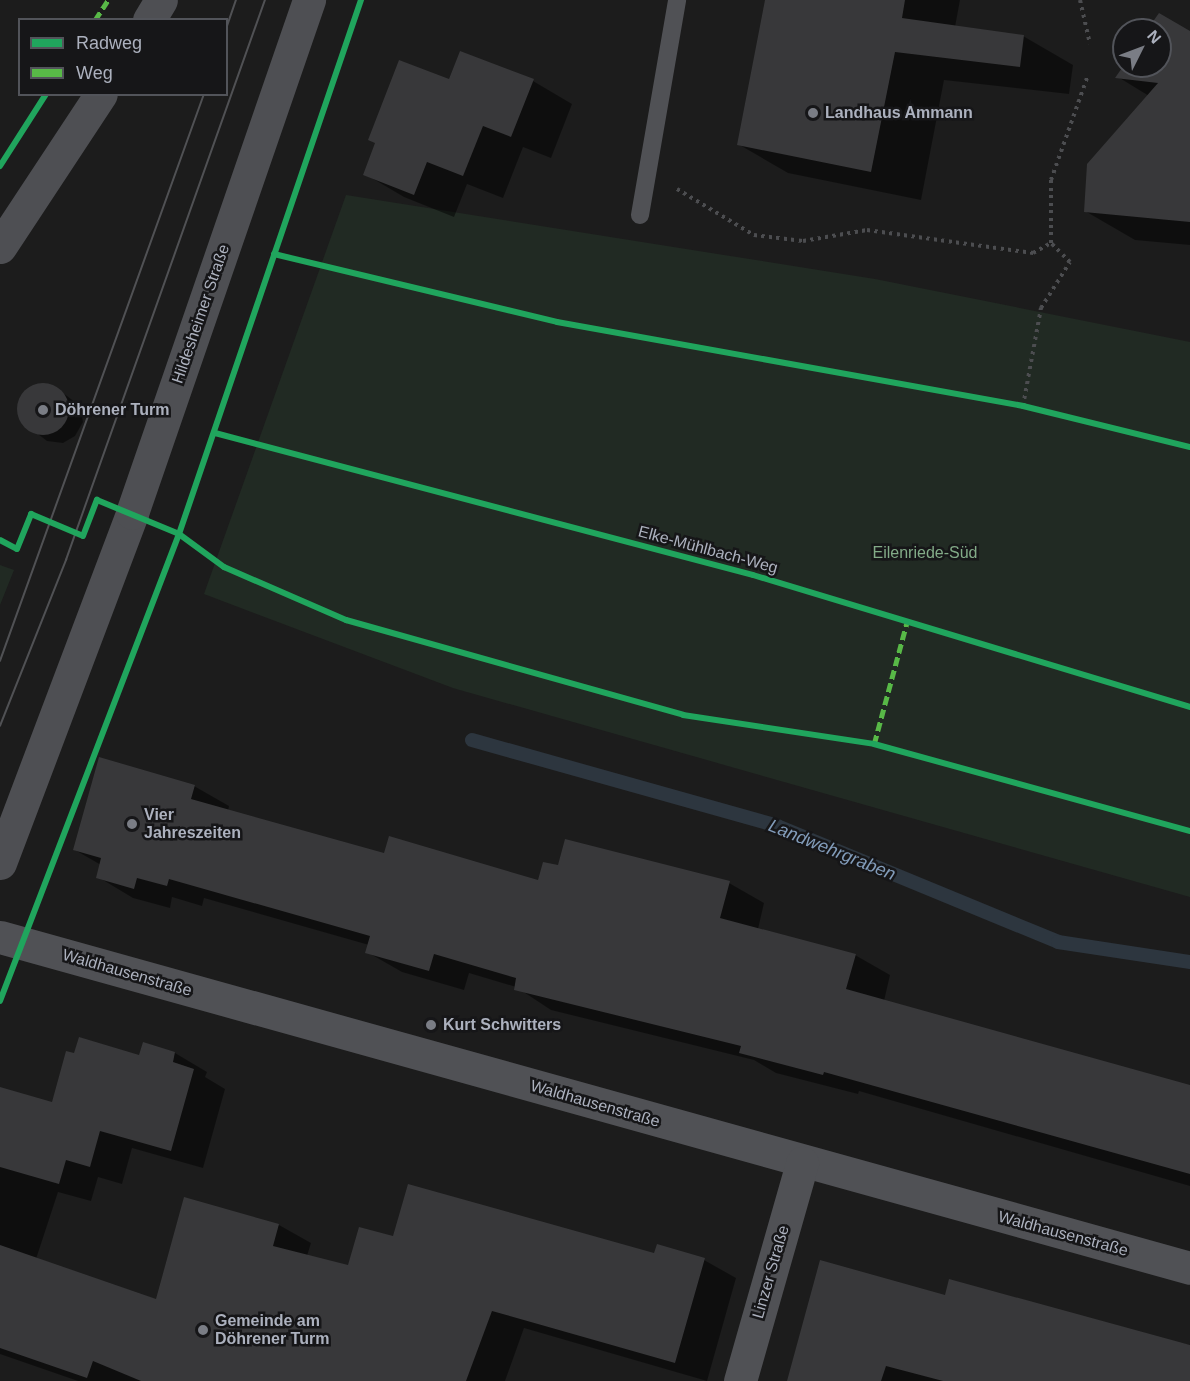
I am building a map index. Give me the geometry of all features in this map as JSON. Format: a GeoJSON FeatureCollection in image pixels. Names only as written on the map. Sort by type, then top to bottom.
{"type":"FeatureCollection","features":[{"type":"Feature","properties":{"kind":"main road"},"geometry":{"type":"LineString","coordinates":[[150,18],[161,0]]}},
{"type":"Feature","properties":{"kind":"main road","name":"Hildesheimer Straße"},"geometry":{"type":"LineString","coordinates":[[0,863],[132,513],[309,0]]}},
{"type":"Feature","properties":{"kind":"main road"},"geometry":{"type":"LineString","coordinates":[[0,247],[99,96]]}},
{"type":"Feature","properties":{"kind":"street","name":"Waldhausenstraße"},"geometry":{"type":"LineString","coordinates":[[0,937],[802,1163],[1190,1268]]}},
{"type":"Feature","properties":{"kind":"street","name":"Linzer Straße"},"geometry":{"type":"LineString","coordinates":[[740,1381],[802,1163]]}},
{"type":"Feature","properties":{"kind":"lane"},"geometry":{"type":"LineString","coordinates":[[640,215],[678,0]]}},
{"type":"Feature","properties":{"kind":"path"},"geometry":{"type":"LineString","coordinates":[[1080,0],[1090,44]]}},
{"type":"Feature","properties":{"kind":"path"},"geometry":{"type":"LineString","coordinates":[[1023,406],[1041,308],[1070,262],[1051,243],[1051,180],[1088,75]]}},
{"type":"Feature","properties":{"kind":"path"},"geometry":{"type":"LineString","coordinates":[[648,171],[754,235],[803,241],[867,230],[1033,254],[1051,243]]}},
{"type":"Feature","properties":{"kind":"path"},"geometry":{"type":"LineString","coordinates":[[1011,404],[1034,409]]}},
{"type":"Feature","properties":{"kind":"green space","name":"Eilenriede-Süd"},"geometry":{"type":"Polygon","coordinates":[[[346,195],[875,279],[1190,342],[1190,897],[453,688],[204,594],[346,195]]]}},
{"type":"Feature","properties":{"kind":"green space"},"geometry":{"type":"Polygon","coordinates":[[[0,565],[14,570],[0,605],[0,565]]]}},
{"type":"Feature","properties":{"kind":"building","name":"Landhaus Ammann"},"geometry":{"type":"Polygon","coordinates":[[[765,0],[905,0],[902,18],[1024,35],[1020,67],[895,52],[871,172],[737,145],[765,0]]]}},
{"type":"Feature","properties":{"kind":"building"},"geometry":{"type":"Polygon","coordinates":[[[1159,13],[1168,18],[1155,18],[1159,13]]]}},
{"type":"Feature","properties":{"kind":"building"},"geometry":{"type":"Polygon","coordinates":[[[1172,21],[1190,31],[1190,222],[1084,212],[1087,164],[1158,83],[1115,78],[1172,78],[1172,21]]]}},
{"type":"Feature","properties":{"kind":"building"},"geometry":{"type":"Polygon","coordinates":[[[460,51],[534,79],[511,137],[483,126],[463,176],[427,162],[414,195],[363,175],[375,143],[368,140],[399,60],[449,79],[460,51]]]}},
{"type":"Feature","properties":{"kind":"building","name":"Döhrener Turm"},"geometry":{"type":"Polygon","coordinates":[[[43,383],[53,385],[61,391],[67,399],[69,409],[67,419],[61,427],[53,433],[43,435],[33,433],[25,427],[19,419],[17,409],[19,399],[25,391],[33,385],[43,383]]]}},
{"type":"Feature","properties":{"kind":"building"},"geometry":{"type":"Polygon","coordinates":[[[99,757],[195,785],[191,799],[384,853],[389,836],[538,880],[543,862],[558,865],[565,839],[730,881],[720,918],[856,954],[846,989],[1190,1085],[1190,1174],[824,1072],[823,1075],[739,1053],[741,1046],[514,990],[516,978],[434,954],[429,971],[365,953],[370,936],[169,879],[167,886],[137,878],[134,889],[96,878],[101,858],[73,850],[99,757]]]}},
{"type":"Feature","properties":{"kind":"building"},"geometry":{"type":"Polygon","coordinates":[[[79,1037],[139,1055],[143,1042],[175,1052],[173,1062],[194,1069],[171,1151],[100,1131],[90,1167],[66,1160],[59,1184],[0,1167],[0,1087],[52,1102],[66,1051],[74,1053],[79,1037]]]}},
{"type":"Feature","properties":{"kind":"building"},"geometry":{"type":"Polygon","coordinates":[[[408,1184],[654,1253],[657,1244],[705,1258],[675,1363],[492,1311],[466,1381],[141,1381],[93,1361],[87,1378],[0,1348],[0,1245],[156,1299],[184,1197],[279,1224],[273,1246],[348,1265],[359,1227],[393,1236],[408,1184]]]}},
{"type":"Feature","properties":{"kind":"building"},"geometry":{"type":"Polygon","coordinates":[[[820,1260],[945,1295],[949,1279],[1190,1345],[1190,1381],[943,1381],[886,1366],[881,1381],[787,1381],[820,1260]]]}},
{"type":"Feature","properties":{"kind":"waterway","name":"Landwehrgraben"},"geometry":{"type":"LineString","coordinates":[[472,740],[777,826],[1058,942],[1190,962]]}},
{"type":"Feature","properties":{"kind":"tram line"},"geometry":{"type":"LineString","coordinates":[[228,23],[236,0]]}},
{"type":"Feature","properties":{"kind":"tram line"},"geometry":{"type":"LineString","coordinates":[[0,726],[66,560],[265,0]]}},
{"type":"Feature","properties":{"kind":"tram line"},"geometry":{"type":"LineString","coordinates":[[0,661],[203,96]]}},
{"type":"Feature","properties":{"kind":"marked path"},"geometry":{"type":"LineString","coordinates":[[96,18],[108,0]]}},
{"type":"Feature","properties":{"kind":"marked path"},"geometry":{"type":"LineString","coordinates":[[874,744],[907,622]]}},
{"type":"Feature","properties":{"kind":"cycle path"},"geometry":{"type":"LineString","coordinates":[[0,1001],[179,534],[361,0]]}},
{"type":"Feature","properties":{"kind":"cycle path"},"geometry":{"type":"LineString","coordinates":[[0,166],[45,96]]}},
{"type":"Feature","properties":{"kind":"cycle path"},"geometry":{"type":"LineString","coordinates":[[274,254],[557,322],[1023,406],[1190,447]]}},
{"type":"Feature","properties":{"kind":"cycle path","name":"Elke-Mühlbach-Weg"},"geometry":{"type":"LineString","coordinates":[[215,433],[753,575],[1190,707]]}},
{"type":"Feature","properties":{"kind":"cycle path"},"geometry":{"type":"LineString","coordinates":[[0,540],[17,549],[31,514],[83,536],[97,500],[179,534],[224,567],[346,620],[683,715],[874,744],[1190,831]]}},
{"type":"Feature","properties":{"kind":"place","name":"Landhaus Ammann"},"geometry":{"type":"Point","coordinates":[813,113]}},
{"type":"Feature","properties":{"kind":"place","name":"Döhrener Turm"},"geometry":{"type":"Point","coordinates":[43,410]}},
{"type":"Feature","properties":{"kind":"place","name":"Vier Jahreszeiten"},"geometry":{"type":"Point","coordinates":[132,824]}},
{"type":"Feature","properties":{"kind":"place","name":"Kurt Schwitters"},"geometry":{"type":"Point","coordinates":[431,1025]}},
{"type":"Feature","properties":{"kind":"place","name":"Gemeinde am Döhrener Turm"},"geometry":{"type":"Point","coordinates":[203,1330]}}]}
